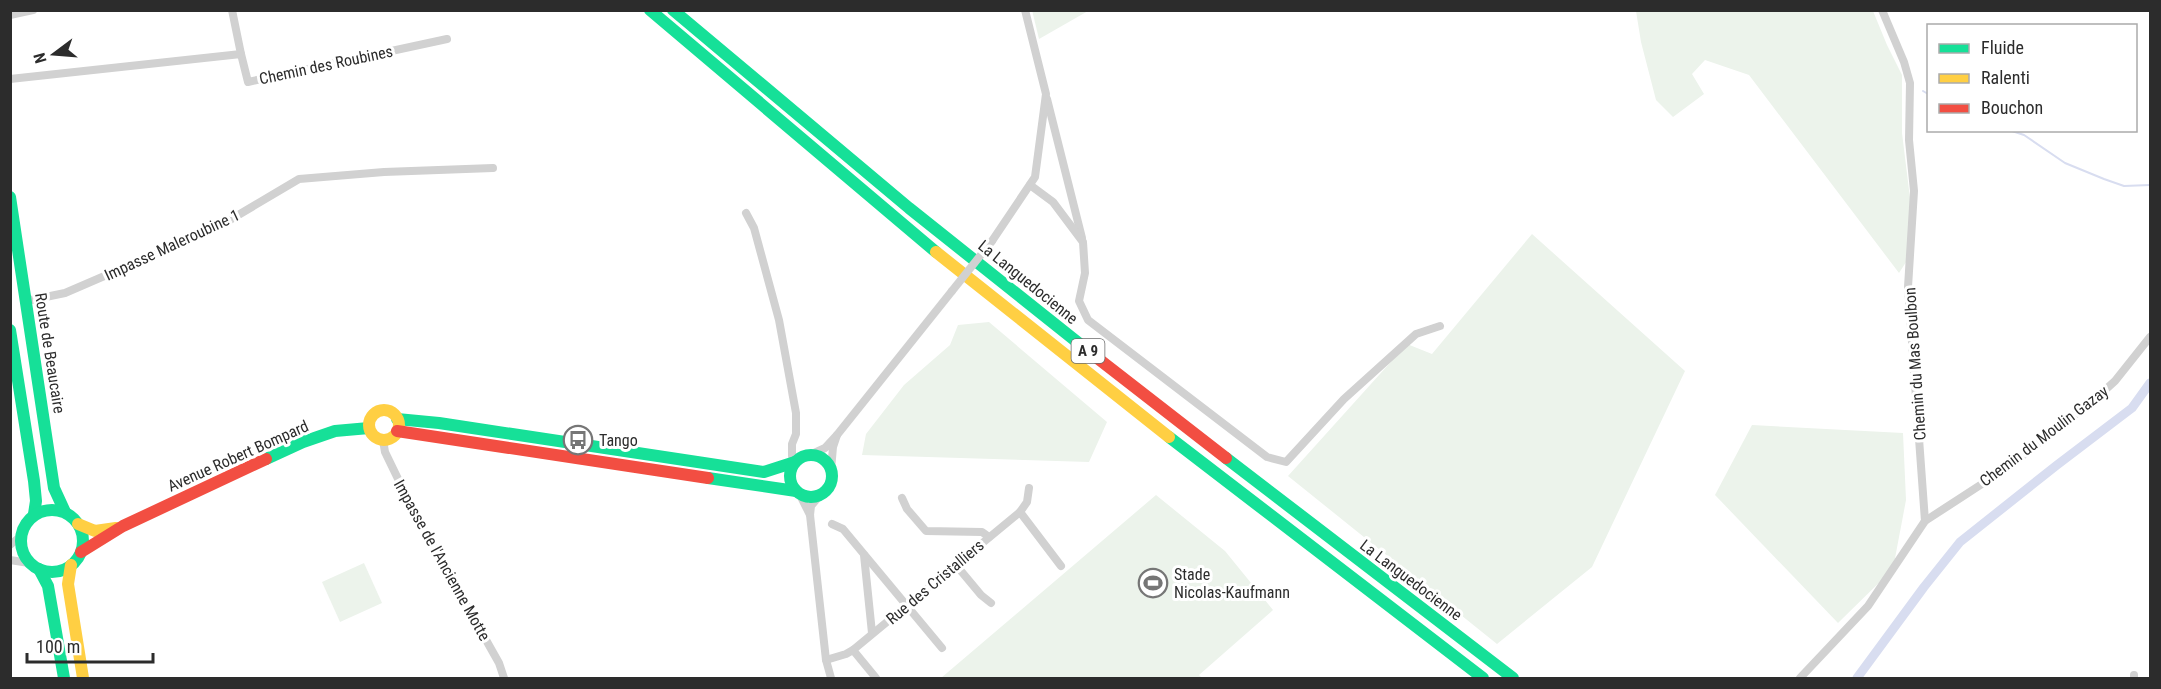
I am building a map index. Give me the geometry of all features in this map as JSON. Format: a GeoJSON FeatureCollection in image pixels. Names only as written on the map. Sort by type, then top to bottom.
{"type":"FeatureCollection","features":[{"type":"Feature","properties":{"kind":"main road","name":"La Languedocienne"},"geometry":{"type":"LineString","coordinates":[[650,10],[930,248],[1134,410],[1483,678]]}},
{"type":"Feature","properties":{"kind":"main road","name":"La Languedocienne"},"geometry":{"type":"LineString","coordinates":[[673,10],[827,140],[997,278],[1249,477],[1513,678]]}},
{"type":"Feature","properties":{"kind":"main road","name":"Route de Beaucaire"},"geometry":{"type":"LineString","coordinates":[[10,197],[54,488],[65,512]]}},
{"type":"Feature","properties":{"kind":"main road"},"geometry":{"type":"LineString","coordinates":[[10,330],[34,481],[36,501],[34,514]]}},
{"type":"Feature","properties":{"kind":"main road"},"geometry":{"type":"LineString","coordinates":[[386,411],[394,415],[397,425],[392,438],[383,440],[374,437],[369,428],[370,419],[377,412],[386,411]]}},
{"type":"Feature","properties":{"kind":"main road"},"geometry":{"type":"LineString","coordinates":[[439,423],[764,472],[812,454],[826,460],[833,475],[831,484],[821,494],[809,497],[798,492],[397,425],[439,423]]}},
{"type":"Feature","properties":{"kind":"main road","name":"Avenue Robert Bompard"},"geometry":{"type":"LineString","coordinates":[[81,552],[123,526],[303,442],[335,432],[369,428]]}},
{"type":"Feature","properties":{"kind":"main road"},"geometry":{"type":"LineString","coordinates":[[796,461],[791,467],[790,476],[798,492]]}},
{"type":"Feature","properties":{"kind":"main road"},"geometry":{"type":"LineString","coordinates":[[64,678],[48,586],[22,551],[21,536],[24,525],[34,514],[50,509],[65,512],[78,524],[83,537],[81,552],[71,565],[68,584],[83,678]]}},
{"type":"Feature","properties":{"kind":"main road","name":"Avenue Robert Bompard"},"geometry":{"type":"LineString","coordinates":[[78,524],[95,531],[123,526]]}},
{"type":"Feature","properties":{"kind":"main road"},"geometry":{"type":"LineString","coordinates":[[34,566],[57,571],[71,565]]}},
{"type":"Feature","properties":{"kind":"street"},"geometry":{"type":"LineString","coordinates":[[10,15],[33,10]]}},
{"type":"Feature","properties":{"kind":"street"},"geometry":{"type":"LineString","coordinates":[[232,10],[241,54]]}},
{"type":"Feature","properties":{"kind":"street"},"geometry":{"type":"LineString","coordinates":[[1025,10],[1083,242],[1085,273],[1079,301],[1088,320],[1267,457],[1286,462],[1344,399],[1416,334],[1440,326]]}},
{"type":"Feature","properties":{"kind":"street","name":"Chemin du Mas Boulbon"},"geometry":{"type":"LineString","coordinates":[[1882,10],[1904,62],[1910,83],[1910,140],[1914,192],[1908,287],[1925,521]]}},
{"type":"Feature","properties":{"kind":"street","name":"Chemin des Roubines"},"geometry":{"type":"LineString","coordinates":[[10,79],[241,54],[248,82],[447,39]]}},
{"type":"Feature","properties":{"kind":"street"},"geometry":{"type":"LineString","coordinates":[[812,454],[825,448],[837,435],[992,241],[1030,185],[1035,177],[1046,94]]}},
{"type":"Feature","properties":{"kind":"street","name":"Impasse Maleroubine 1"},"geometry":{"type":"LineString","coordinates":[[26,301],[65,293],[218,226],[299,179],[384,172],[493,168]]}},
{"type":"Feature","properties":{"kind":"street"},"geometry":{"type":"LineString","coordinates":[[1030,185],[1053,202],[1083,242]]}},
{"type":"Feature","properties":{"kind":"street"},"geometry":{"type":"LineString","coordinates":[[746,213],[754,228],[779,320],[796,413],[796,434],[791,451],[796,461]]}},
{"type":"Feature","properties":{"kind":"street","name":"Chemin du Moulin Gazay"},"geometry":{"type":"LineString","coordinates":[[1925,521],[2008,466],[2095,399],[2115,381],[2151,337]]}},
{"type":"Feature","properties":{"kind":"street"},"geometry":{"type":"LineString","coordinates":[[831,470],[833,447],[837,435]]}},
{"type":"Feature","properties":{"kind":"street","name":"Impasse de l'Ancienne Motte"},"geometry":{"type":"LineString","coordinates":[[383,440],[385,452],[407,500],[500,663],[504,678]]}},
{"type":"Feature","properties":{"kind":"street"},"geometry":{"type":"LineString","coordinates":[[1029,488],[1027,502],[1020,512],[1060,566]]}},
{"type":"Feature","properties":{"kind":"street"},"geometry":{"type":"LineString","coordinates":[[798,492],[810,515],[826,660],[831,678]]}},
{"type":"Feature","properties":{"kind":"street"},"geometry":{"type":"LineString","coordinates":[[810,515],[814,501],[821,494]]}},
{"type":"Feature","properties":{"kind":"street"},"geometry":{"type":"LineString","coordinates":[[902,498],[907,509],[926,531],[982,532],[989,537]]}},
{"type":"Feature","properties":{"kind":"street","name":"Rue des Cristalliers"},"geometry":{"type":"LineString","coordinates":[[826,660],[853,650],[1020,512]]}},
{"type":"Feature","properties":{"kind":"street"},"geometry":{"type":"LineString","coordinates":[[1800,678],[1869,606],[1925,521]]}},
{"type":"Feature","properties":{"kind":"street"},"geometry":{"type":"LineString","coordinates":[[832,524],[843,528],[942,648]]}},
{"type":"Feature","properties":{"kind":"street"},"geometry":{"type":"LineString","coordinates":[[10,545],[21,536]]}},
{"type":"Feature","properties":{"kind":"street"},"geometry":{"type":"LineString","coordinates":[[864,554],[872,633]]}},
{"type":"Feature","properties":{"kind":"street"},"geometry":{"type":"LineString","coordinates":[[10,560],[34,566]]}},
{"type":"Feature","properties":{"kind":"street"},"geometry":{"type":"LineString","coordinates":[[956,565],[981,595],[991,603]]}},
{"type":"Feature","properties":{"kind":"street"},"geometry":{"type":"LineString","coordinates":[[853,650],[876,678]]}},
{"type":"Feature","properties":{"kind":"shaded area"},"geometry":{"type":"Polygon","coordinates":[[[1032,10],[1088,10],[1088,11],[1039,39],[1032,10]]]}},
{"type":"Feature","properties":{"kind":"shaded area"},"geometry":{"type":"Polygon","coordinates":[[[1636,11],[1873,11],[1902,75],[1902,133],[1910,198],[1908,259],[1899,273],[1749,75],[1705,60],[1692,74],[1704,94],[1673,117],[1656,100],[1641,42],[1636,11]]]}},
{"type":"Feature","properties":{"kind":"shaded area"},"geometry":{"type":"Polygon","coordinates":[[[1532,234],[1685,371],[1592,567],[1497,644],[1288,476],[1407,344],[1432,354],[1532,234]]]}},
{"type":"Feature","properties":{"kind":"shaded area"},"geometry":{"type":"Polygon","coordinates":[[[989,322],[1107,422],[1089,462],[862,455],[866,434],[904,385],[950,345],[958,325],[989,322]]]}},
{"type":"Feature","properties":{"kind":"shaded area"},"geometry":{"type":"Polygon","coordinates":[[[1752,425],[1903,433],[1906,500],[1893,569],[1838,623],[1715,495],[1752,425]]]}},
{"type":"Feature","properties":{"kind":"shaded area","name":"Stade Nicolas-Kaufmann"},"geometry":{"type":"Polygon","coordinates":[[[1156,495],[1225,551],[1273,610],[1199,675],[1202,678],[941,678],[1156,495]]]}},
{"type":"Feature","properties":{"kind":"shaded area"},"geometry":{"type":"Polygon","coordinates":[[[364,563],[382,603],[340,622],[322,582],[364,563]]]}},
{"type":"Feature","properties":{"kind":"waterway"},"geometry":{"type":"LineString","coordinates":[[1923,91],[1927,93]]}},
{"type":"Feature","properties":{"kind":"waterway"},"geometry":{"type":"LineString","coordinates":[[2015,132],[2024,135],[2065,163],[2104,179],[2124,186],[2150,185]]}},
{"type":"Feature","properties":{"kind":"waterway"},"geometry":{"type":"LineString","coordinates":[[1857,678],[1960,542],[2132,408],[2150,383]]}},
{"type":"Feature","properties":{"kind":"traffic: fast"},"geometry":{"type":"LineString","coordinates":[[650,10],[936,252]]}},
{"type":"Feature","properties":{"kind":"traffic: fast"},"geometry":{"type":"LineString","coordinates":[[673,10],[909,208],[1096,357]]}},
{"type":"Feature","properties":{"kind":"traffic: fast"},"geometry":{"type":"LineString","coordinates":[[10,197],[54,488],[65,512]]}},
{"type":"Feature","properties":{"kind":"traffic: fast"},"geometry":{"type":"LineString","coordinates":[[10,330],[34,481],[36,501],[34,514]]}},
{"type":"Feature","properties":{"kind":"traffic: fast"},"geometry":{"type":"LineString","coordinates":[[397,419],[439,423],[764,472],[795,462]]}},
{"type":"Feature","properties":{"kind":"traffic: fast"},"geometry":{"type":"LineString","coordinates":[[266,459],[303,442],[335,431],[369,428]]}},
{"type":"Feature","properties":{"kind":"traffic: fast"},"geometry":{"type":"LineString","coordinates":[[1169,437],[1483,678]]}},
{"type":"Feature","properties":{"kind":"traffic: fast"},"geometry":{"type":"LineString","coordinates":[[811,455],[819,456],[826,461],[831,468],[832,476],[831,484],[826,491],[819,496],[811,497],[803,496],[796,491],[791,484],[790,476],[791,468],[796,461],[803,456],[811,455]]}},
{"type":"Feature","properties":{"kind":"traffic: fast"},"geometry":{"type":"LineString","coordinates":[[1226,458],[1513,678]]}},
{"type":"Feature","properties":{"kind":"traffic: fast"},"geometry":{"type":"LineString","coordinates":[[708,478],[796,491]]}},
{"type":"Feature","properties":{"kind":"traffic: fast"},"geometry":{"type":"LineString","coordinates":[[46,510],[58,510],[74,519],[81,529],[83,541],[81,553],[74,563],[58,572],[46,572],[35,567],[26,558],[21,547],[21,535],[26,524],[35,515],[46,510]]}},
{"type":"Feature","properties":{"kind":"traffic: fast"},"geometry":{"type":"LineString","coordinates":[[39,569],[48,586],[64,678]]}},
{"type":"Feature","properties":{"kind":"traffic: slow"},"geometry":{"type":"LineString","coordinates":[[936,252],[1169,437]]}},
{"type":"Feature","properties":{"kind":"traffic: slow"},"geometry":{"type":"LineString","coordinates":[[384,410],[390,411],[398,419],[399,425],[398,431],[390,439],[384,440],[378,439],[370,431],[369,425],[370,419],[378,411],[384,410]]}},
{"type":"Feature","properties":{"kind":"traffic: slow"},"geometry":{"type":"LineString","coordinates":[[78,524],[95,531],[116,528]]}},
{"type":"Feature","properties":{"kind":"traffic: slow"},"geometry":{"type":"LineString","coordinates":[[71,565],[68,584],[83,678]]}},
{"type":"Feature","properties":{"kind":"traffic: jam"},"geometry":{"type":"LineString","coordinates":[[1096,357],[1226,458]]}},
{"type":"Feature","properties":{"kind":"traffic: jam"},"geometry":{"type":"LineString","coordinates":[[397,431],[708,478]]}},
{"type":"Feature","properties":{"kind":"traffic: jam"},"geometry":{"type":"LineString","coordinates":[[81,552],[123,526],[266,459]]}},
{"type":"Feature","properties":{"kind":"place","name":"Tango"},"geometry":{"type":"Point","coordinates":[578,440]}},
{"type":"Feature","properties":{"kind":"place","name":"Stade Nicolas-Kaufmann"},"geometry":{"type":"Point","coordinates":[1153,583]}}]}
